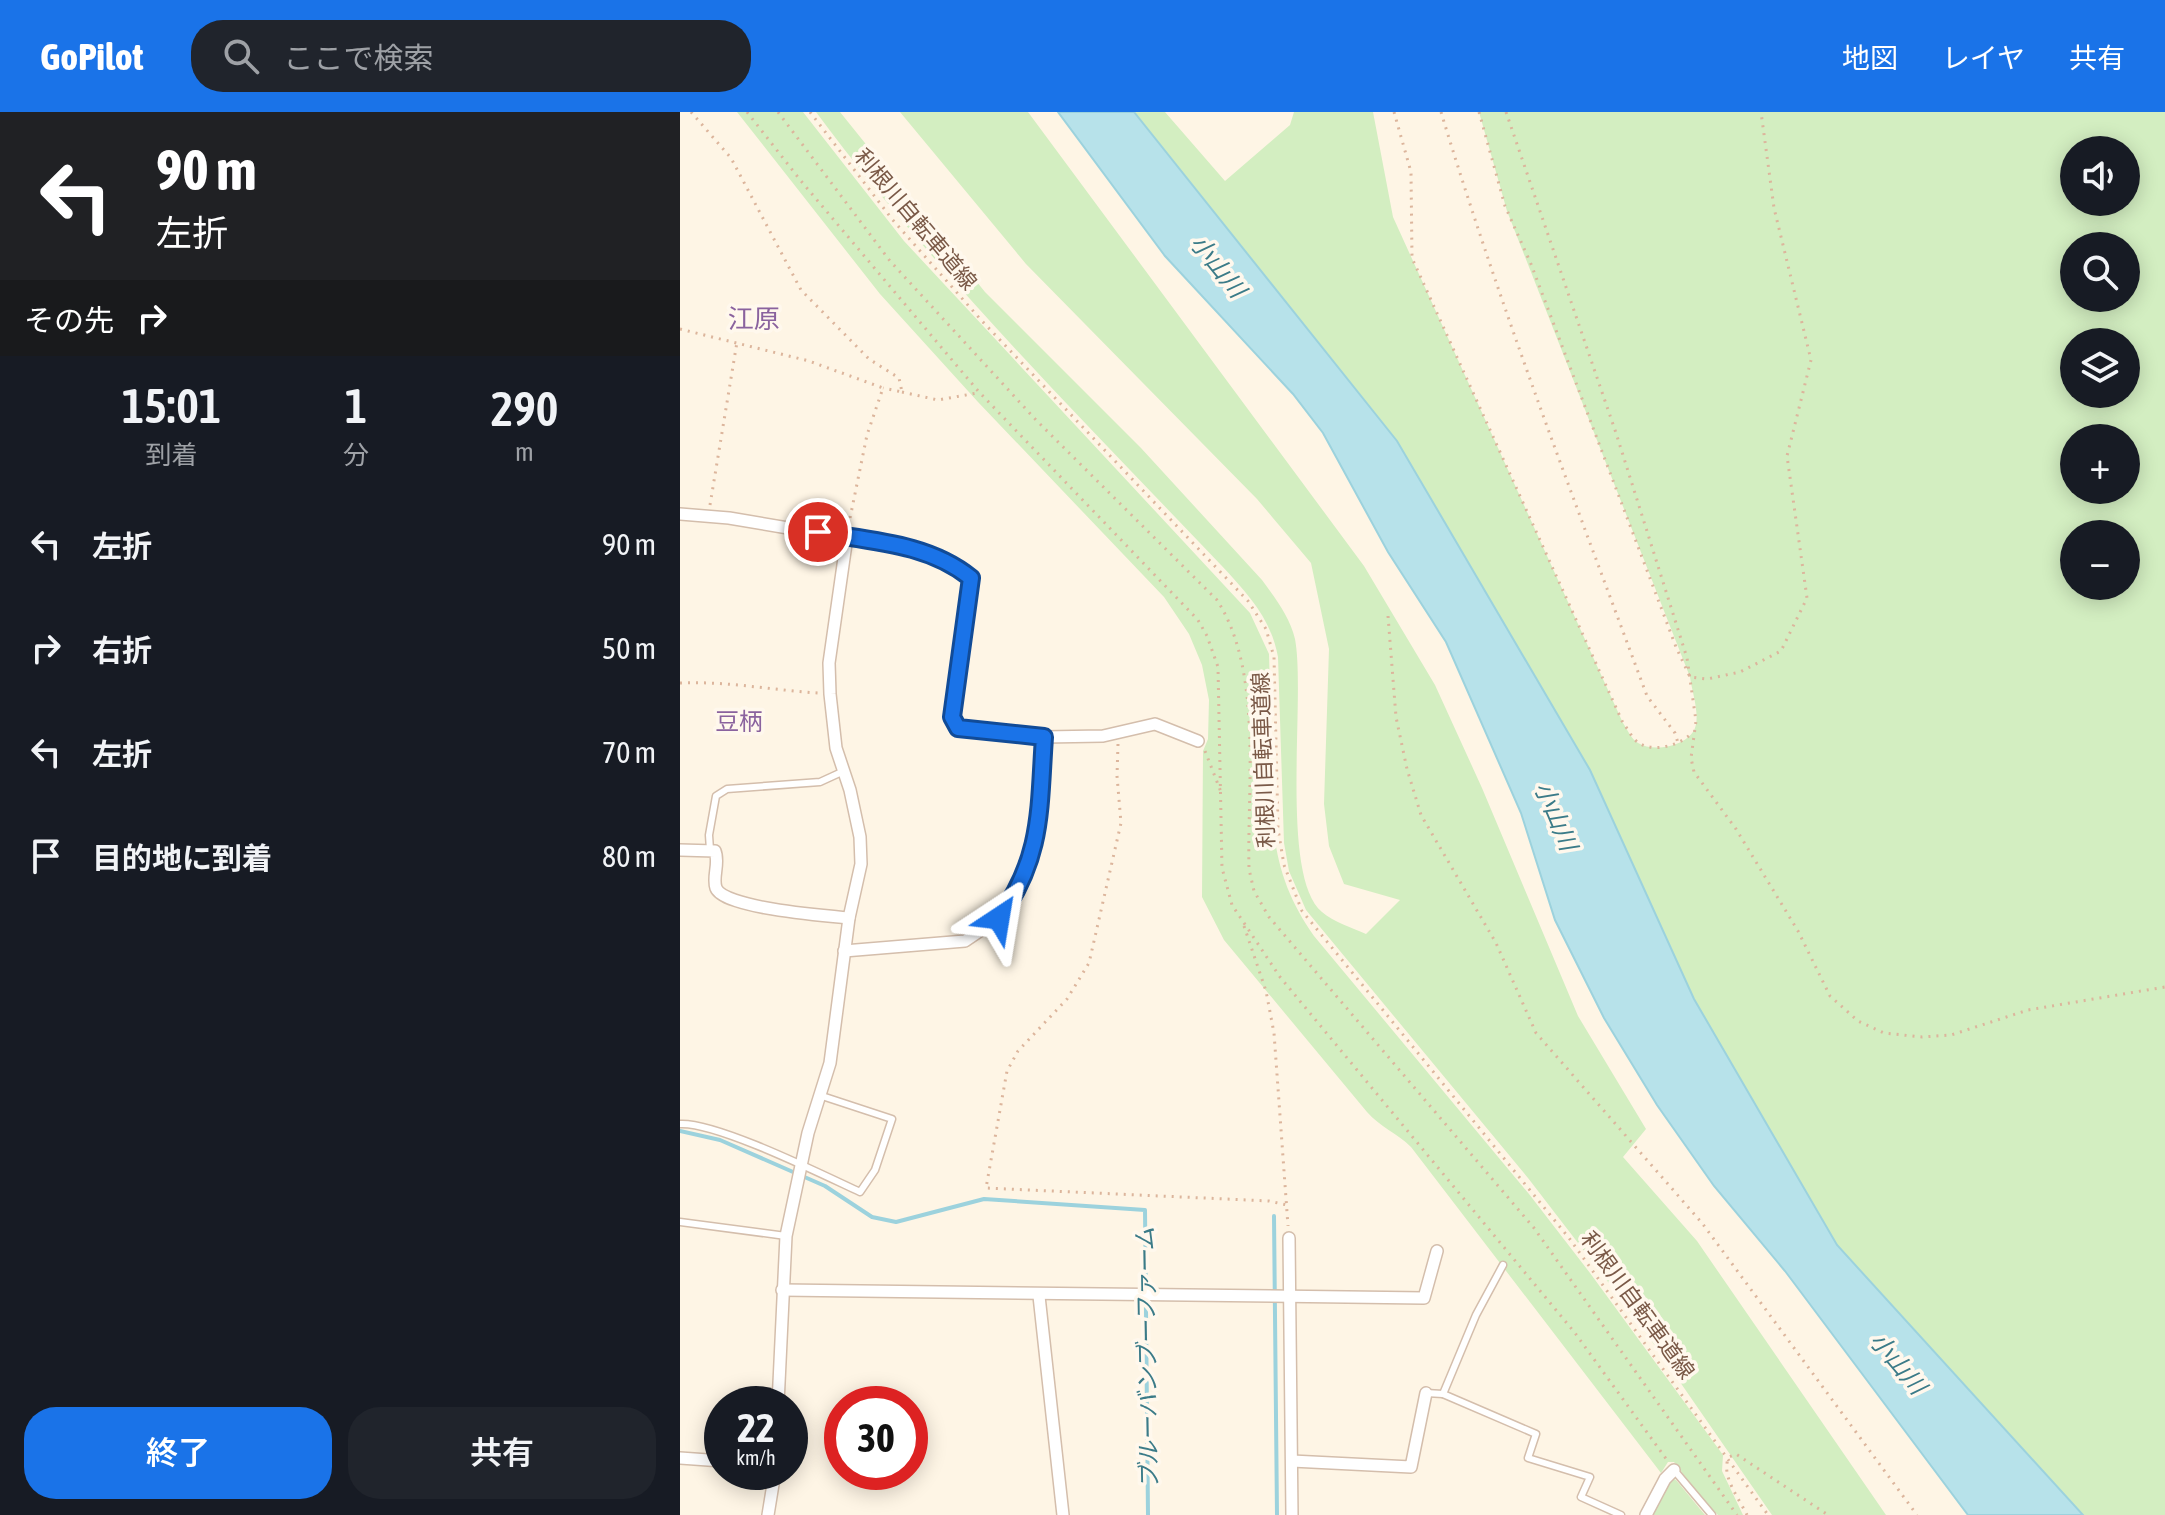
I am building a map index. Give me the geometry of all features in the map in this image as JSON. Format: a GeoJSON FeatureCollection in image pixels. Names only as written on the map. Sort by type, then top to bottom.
{"type":"FeatureCollection","features":[{"type":"Feature","properties":{"kind":"street"},"geometry":{"type":"LineString","coordinates":[[680,514],[924,551],[957,567],[971,578],[952,717],[958,728],[1044,737],[1119,733],[1155,724],[1198,741]]}},
{"type":"Feature","properties":{"kind":"street"},"geometry":{"type":"LineString","coordinates":[[779,1386],[786,1236],[808,1133],[830,1063],[861,851],[836,748],[830,694],[829,663],[847,537]]}},
{"type":"Feature","properties":{"kind":"street"},"geometry":{"type":"LineString","coordinates":[[844,951],[965,941],[999,918],[1023,880],[1034,848],[1044,737]]}},
{"type":"Feature","properties":{"kind":"street"},"geometry":{"type":"LineString","coordinates":[[680,850],[710,850],[718,856],[715,885],[723,895],[783,912],[849,918]]}},
{"type":"Feature","properties":{"kind":"street"},"geometry":{"type":"LineString","coordinates":[[1289,1238],[1292,1515]]}},
{"type":"Feature","properties":{"kind":"street"},"geometry":{"type":"LineString","coordinates":[[782,1290],[1039,1296],[1424,1298],[1437,1251]]}},
{"type":"Feature","properties":{"kind":"street"},"geometry":{"type":"LineString","coordinates":[[1039,1296],[1063,1515]]}},
{"type":"Feature","properties":{"kind":"street"},"geometry":{"type":"LineString","coordinates":[[1292,1461],[1411,1467],[1426,1393]]}},
{"type":"Feature","properties":{"kind":"street"},"geometry":{"type":"LineString","coordinates":[[680,1458],[704,1460]]}},
{"type":"Feature","properties":{"kind":"street"},"geometry":{"type":"LineString","coordinates":[[1646,1515],[1665,1479],[1674,1470]]}},
{"type":"Feature","properties":{"kind":"street"},"geometry":{"type":"LineString","coordinates":[[768,1515],[772,1490]]}},
{"type":"Feature","properties":{"kind":"lane"},"geometry":{"type":"LineString","coordinates":[[710,850],[709,835],[716,796],[727,789],[820,782],[844,771]]}},
{"type":"Feature","properties":{"kind":"lane"},"geometry":{"type":"LineString","coordinates":[[680,1124],[722,1134],[802,1165],[860,1192],[875,1170],[892,1119],[822,1096]]}},
{"type":"Feature","properties":{"kind":"lane"},"geometry":{"type":"LineString","coordinates":[[680,1222],[786,1236]]}},
{"type":"Feature","properties":{"kind":"lane"},"geometry":{"type":"LineString","coordinates":[[1443,1394],[1476,1315],[1503,1265]]}},
{"type":"Feature","properties":{"kind":"lane"},"geometry":{"type":"LineString","coordinates":[[1426,1393],[1443,1394],[1536,1434],[1528,1458],[1590,1477],[1581,1497],[1621,1515]]}},
{"type":"Feature","properties":{"kind":"lane"},"geometry":{"type":"LineString","coordinates":[[1674,1470],[1712,1515]]}},
{"type":"Feature","properties":{"kind":"path"},"geometry":{"type":"LineString","coordinates":[[691,112],[731,158],[801,290],[869,359],[899,378],[902,392]]}},
{"type":"Feature","properties":{"kind":"path"},"geometry":{"type":"LineString","coordinates":[[747,112],[801,181],[979,392],[1198,620],[1218,667],[1224,882],[1232,905],[1280,977],[1566,1322],[1674,1470]]}},
{"type":"Feature","properties":{"kind":"path"},"geometry":{"type":"LineString","coordinates":[[778,112],[890,261],[1036,420],[1217,600],[1230,620],[1246,670],[1249,869],[1254,891],[1269,917],[1534,1228],[1737,1515]]}},
{"type":"Feature","properties":{"kind":"path","name":"利根川自転車道線"},"geometry":{"type":"LineString","coordinates":[[810,112],[892,219],[982,321],[1248,601],[1266,629],[1274,657],[1279,838],[1288,881],[1302,911],[1569,1238],[1768,1515]]}},
{"type":"Feature","properties":{"kind":"path"},"geometry":{"type":"LineString","coordinates":[[1394,112],[1411,172],[1412,258],[1623,723],[1637,743],[1653,747],[1678,743],[1694,730]]}},
{"type":"Feature","properties":{"kind":"path"},"geometry":{"type":"LineString","coordinates":[[1441,112],[1480,239],[1530,384],[1647,696],[1675,733],[1678,743]]}},
{"type":"Feature","properties":{"kind":"path"},"geometry":{"type":"LineString","coordinates":[[1479,112],[1505,206],[1531,264],[1690,677]]}},
{"type":"Feature","properties":{"kind":"path"},"geometry":{"type":"LineString","coordinates":[[1506,112],[1616,433],[1687,658],[1696,721],[1691,758],[1694,772],[1736,829],[1798,931],[1830,996],[1858,1021],[1884,1033],[1922,1037],[1951,1035],[2028,1010],[2165,987]]}},
{"type":"Feature","properties":{"kind":"path"},"geometry":{"type":"LineString","coordinates":[[1690,677],[1707,679],[1740,672],[1781,651],[1807,598],[1787,456],[1811,360],[1774,208],[1761,112]]}},
{"type":"Feature","properties":{"kind":"path"},"geometry":{"type":"LineString","coordinates":[[680,329],[809,361],[883,388],[938,400],[979,392]]}},
{"type":"Feature","properties":{"kind":"path"},"geometry":{"type":"LineString","coordinates":[[708,516],[737,342]]}},
{"type":"Feature","properties":{"kind":"path"},"geometry":{"type":"LineString","coordinates":[[847,537],[867,435],[883,388]]}},
{"type":"Feature","properties":{"kind":"path"},"geometry":{"type":"LineString","coordinates":[[1388,616],[1396,717],[1421,815],[1496,943],[1536,1033],[1702,1223],[1917,1515]]}},
{"type":"Feature","properties":{"kind":"path"},"geometry":{"type":"LineString","coordinates":[[680,683],[716,682],[744,688],[830,694]]}},
{"type":"Feature","properties":{"kind":"path"},"geometry":{"type":"LineString","coordinates":[[1119,733],[1117,776],[1121,823],[1089,963],[1067,999],[1018,1051],[1007,1071],[986,1188],[1287,1205]]}},
{"type":"Feature","properties":{"kind":"path"},"geometry":{"type":"LineString","coordinates":[[1198,741],[1206,753],[1222,795]]}},
{"type":"Feature","properties":{"kind":"path"},"geometry":{"type":"LineString","coordinates":[[1243,922],[1266,991],[1274,1033],[1289,1238]]}},
{"type":"Feature","properties":{"kind":"path"},"geometry":{"type":"LineString","coordinates":[[1747,1515],[1726,1472],[1729,1457],[1736,1454],[1828,1515]]}},
{"type":"Feature","properties":{"kind":"green space"},"geometry":{"type":"Polygon","coordinates":[[[737,112],[803,112],[904,241],[1250,613],[1269,654],[1274,833],[1287,887],[1299,912],[1314,936],[1529,1194],[1590,1273],[1723,1455],[1722,1471],[1743,1515],[1718,1515],[1674,1462],[1668,1462],[1661,1473],[1411,1147],[1367,1112],[1224,940],[1202,897],[1203,751],[1208,739],[1209,700],[1202,665],[1189,634],[1164,597],[880,294],[737,112]]]}},
{"type":"Feature","properties":{"kind":"green space"},"geometry":{"type":"Polygon","coordinates":[[[816,112],[840,112],[985,292],[1141,448],[1262,580],[1277,601],[1290,623],[1298,666],[1297,825],[1301,862],[1309,892],[1327,916],[1366,934],[1400,900],[1344,884],[1329,846],[1324,804],[1329,649],[1311,563],[1257,499],[1026,264],[900,112],[1028,112],[1364,566],[1435,685],[1578,1016],[1646,1129],[1623,1157],[1697,1241],[1886,1515],[1772,1515],[1635,1317],[1528,1178],[1306,910],[1289,871],[1284,843],[1278,657],[1264,618],[1231,575],[960,288],[816,112]]]}},
{"type":"Feature","properties":{"kind":"green space"},"geometry":{"type":"Polygon","coordinates":[[[1134,112],[1165,112],[1225,181],[1290,125],[1294,112],[1373,112],[1393,217],[1623,723],[1636,742],[1661,747],[1678,743],[1695,728],[1696,710],[1690,677],[1507,211],[1479,112],[2165,112],[2165,1515],[2083,1515],[1837,1245],[1694,999],[1590,770],[1397,442],[1134,112]]]}},
{"type":"Feature","properties":{"kind":"green space"},"geometry":{"type":"Polygon","coordinates":[[[1673,1479],[1705,1515],[1650,1515],[1666,1483],[1673,1479]]]}},
{"type":"Feature","properties":{"kind":"water","name":"小山川"},"geometry":{"type":"Polygon","coordinates":[[[1058,112],[1134,112],[1397,441],[1590,770],[1694,999],[1837,1245],[2083,1515],[1968,1515],[1785,1271],[1714,1186],[1657,1105],[1604,1018],[1555,920],[1521,813],[1446,642],[1388,552],[1323,433],[1293,394],[1165,256],[1058,112]]]}},
{"type":"Feature","properties":{"kind":"waterway","name":"ブルーバンブーファーム"},"geometry":{"type":"LineString","coordinates":[[680,1131],[720,1140],[825,1186],[872,1217],[896,1222],[984,1199],[1145,1210],[1148,1515]]}},
{"type":"Feature","properties":{"kind":"waterway"},"geometry":{"type":"LineString","coordinates":[[1274,1216],[1277,1515]]}},
{"type":"Feature","properties":{"kind":"district","name":"江原"},"geometry":{"type":"Point","coordinates":[754,319]}},
{"type":"Feature","properties":{"kind":"district","name":"豆柄"},"geometry":{"type":"Point","coordinates":[739,721]}},
{"type":"Feature","properties":{"kind":"route"},"geometry":{"type":"LineString","coordinates":[[818,532],[924,551],[957,567],[971,578],[952,717],[958,728],[1044,737],[1037,838],[1023,880],[999,918]]}}]}
